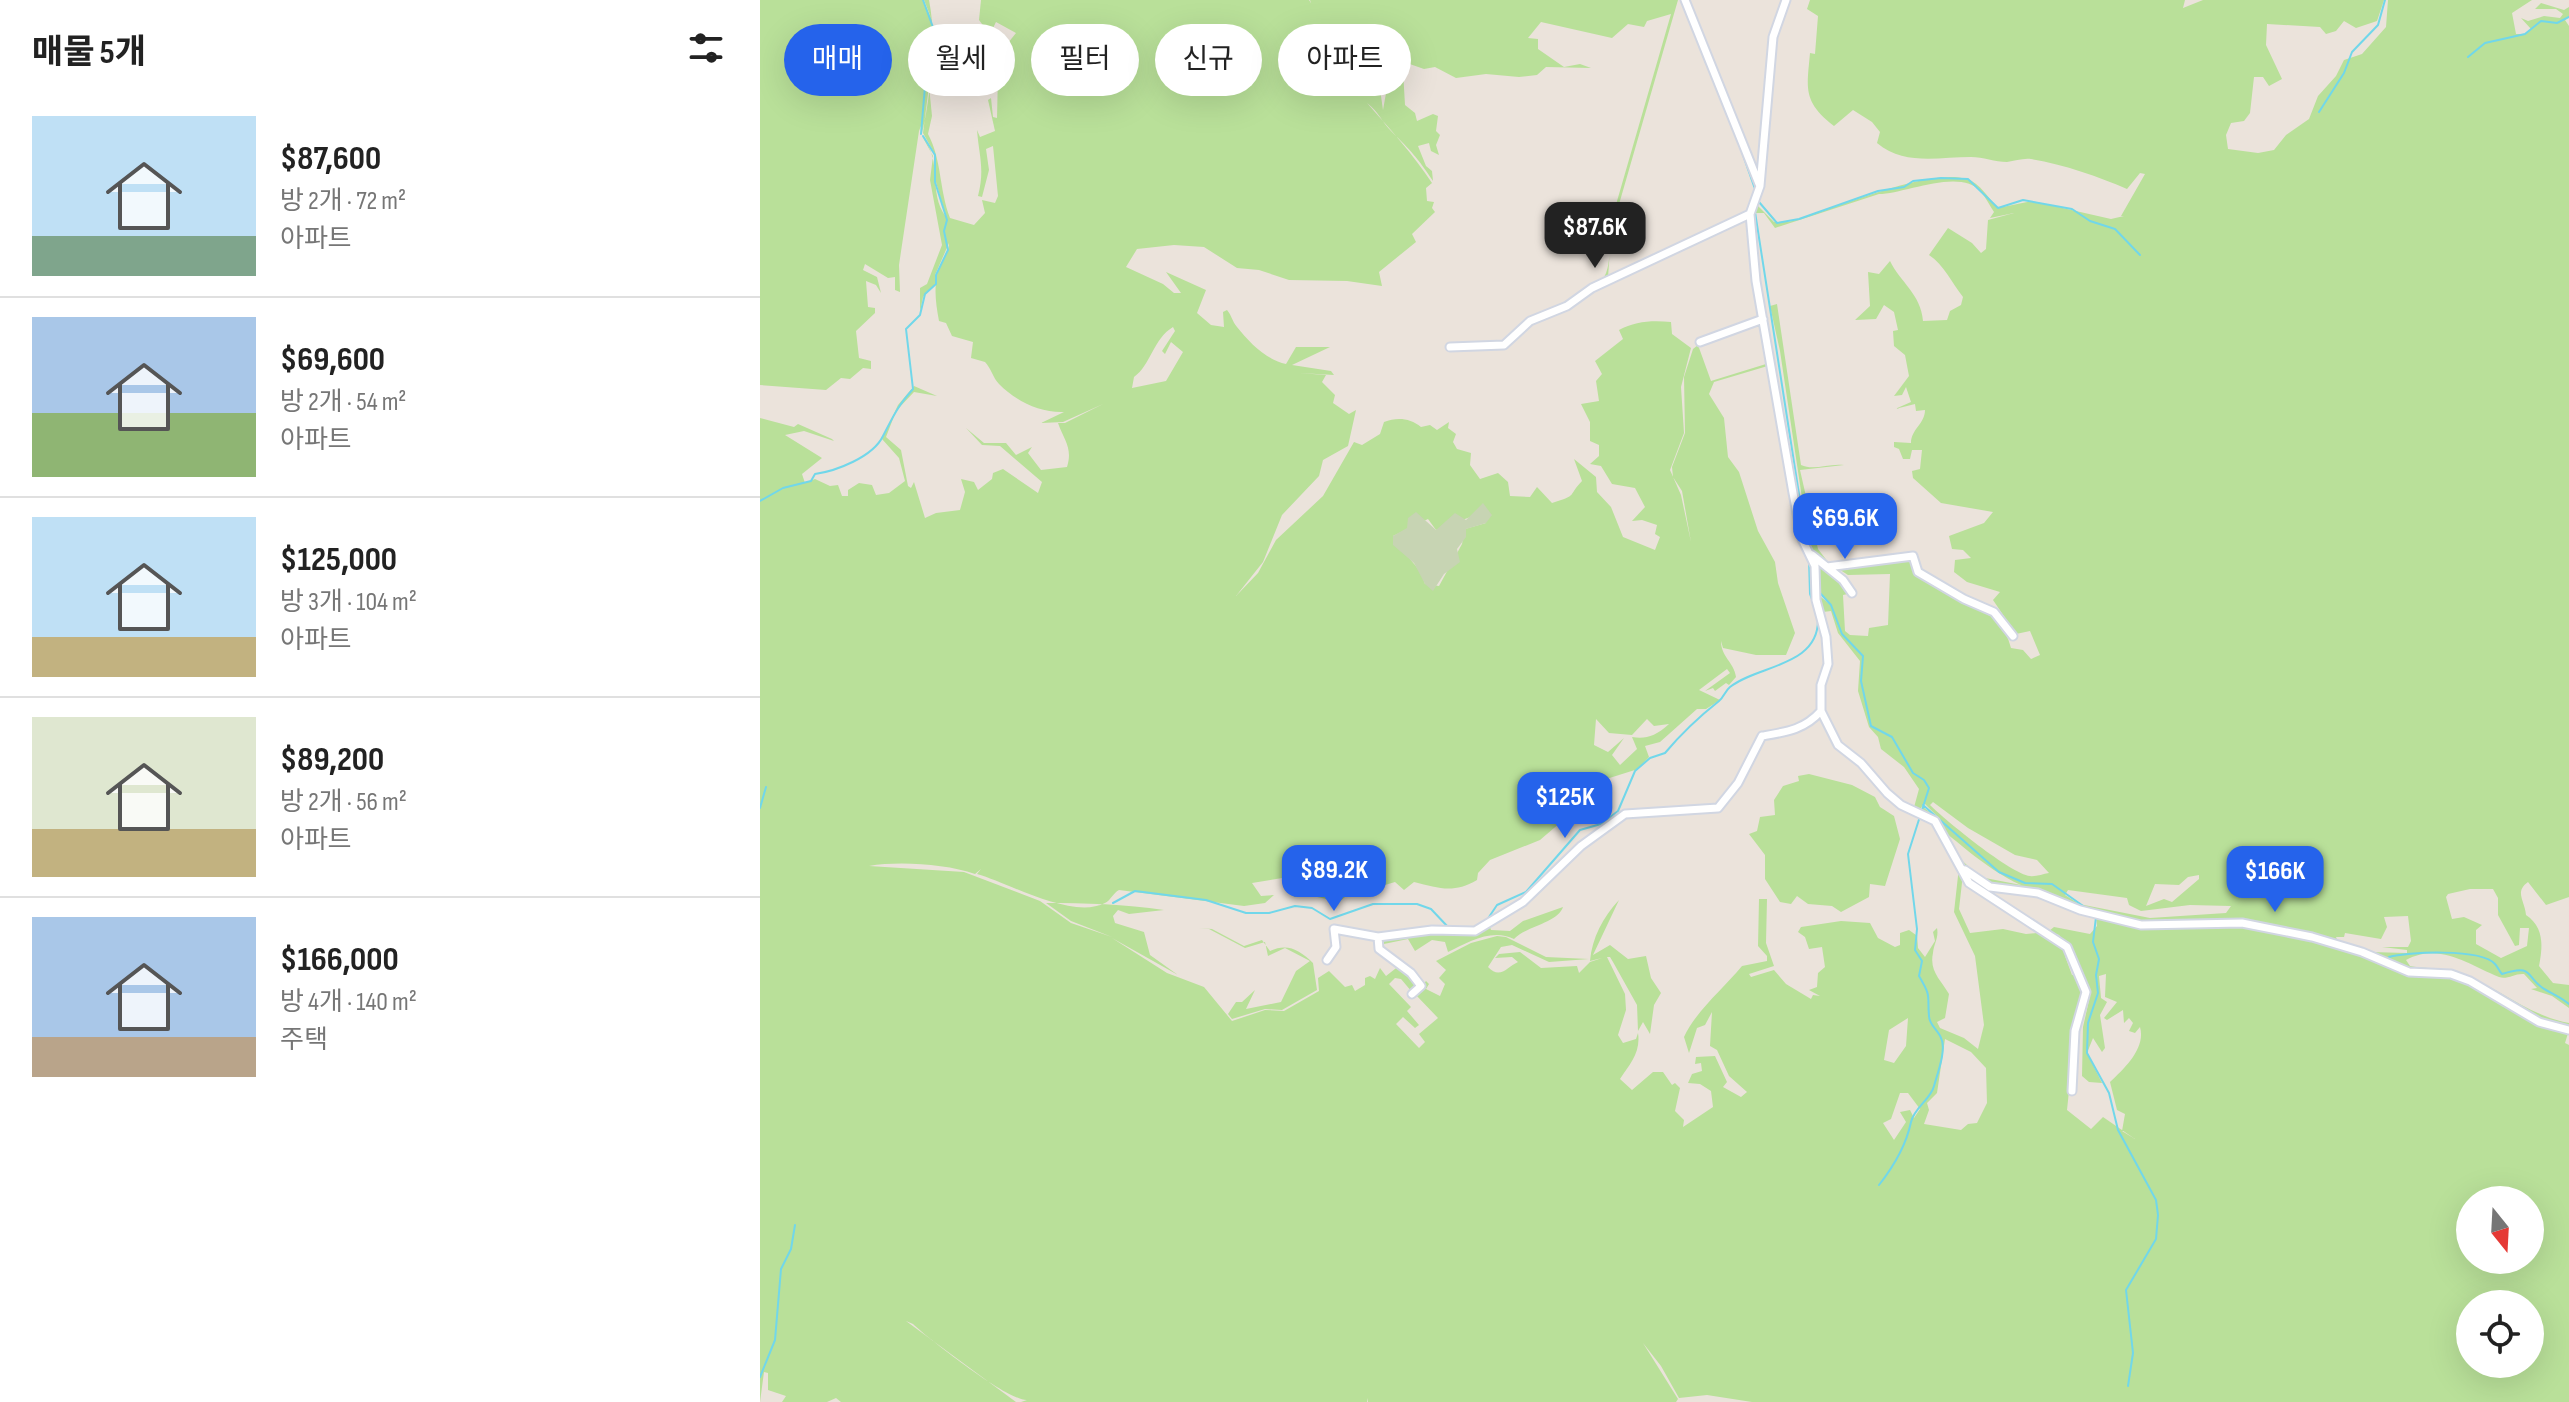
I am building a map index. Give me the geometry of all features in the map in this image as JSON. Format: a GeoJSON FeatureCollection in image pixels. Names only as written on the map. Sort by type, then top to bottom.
{"type":"FeatureCollection","features":[{"type":"Feature","properties":{"kind":"street"},"geometry":{"type":"LineString","coordinates":[[1685,0],[1760,186]]}},
{"type":"Feature","properties":{"kind":"street"},"geometry":{"type":"LineString","coordinates":[[1786,0],[1773,37],[1760,186],[1750,214],[1763,319],[1802,539],[1812,555],[1852,593]]}},
{"type":"Feature","properties":{"kind":"street"},"geometry":{"type":"LineString","coordinates":[[1450,347],[1504,345],[1530,321],[1567,306],[1592,288],[1750,214]]}},
{"type":"Feature","properties":{"kind":"street"},"geometry":{"type":"LineString","coordinates":[[1700,342],[1763,319]]}},
{"type":"Feature","properties":{"kind":"street"},"geometry":{"type":"LineString","coordinates":[[1812,555],[1816,600],[1824,622],[1828,653],[1820,698],[1821,711],[1838,745],[1861,763],[1901,805],[1935,821],[1969,883],[2059,939],[2075,963],[2086,998],[2075,1031],[2072,1091]]}},
{"type":"Feature","properties":{"kind":"street"},"geometry":{"type":"LineString","coordinates":[[1827,567],[1913,556],[1918,572],[1994,612],[2013,636]]}},
{"type":"Feature","properties":{"kind":"street"},"geometry":{"type":"LineString","coordinates":[[1327,960],[1336,947],[1334,929],[1378,937],[1432,930],[1475,931],[1523,902],[1581,846],[1625,814],[1718,808],[1738,783],[1762,736],[1794,730],[1810,723],[1821,711]]}},
{"type":"Feature","properties":{"kind":"street"},"geometry":{"type":"LineString","coordinates":[[1958,863],[1969,875],[1990,887],[2038,893],[2080,910],[2124,922],[2141,925],[2242,923],[2312,937],[2362,952],[2409,972],[2451,974],[2484,987],[2539,1022],[2569,1030]]}},
{"type":"Feature","properties":{"kind":"street"},"geometry":{"type":"LineString","coordinates":[[1378,937],[1379,949],[1421,986],[1412,994]]}},
{"type":"Feature","properties":{"kind":"green space"},"geometry":{"type":"Polygon","coordinates":[[[760,0],[923,0],[932,24],[908,24],[908,96],[929,96],[922,133],[922,123],[919,131],[899,265],[900,292],[895,290],[895,277],[888,278],[865,264],[863,270],[877,277],[881,293],[876,285],[866,281],[868,307],[875,308],[875,313],[856,331],[859,358],[871,361],[871,369],[863,368],[850,379],[841,378],[826,390],[760,385],[760,0]]]}},
{"type":"Feature","properties":{"kind":"green space"},"geometry":{"type":"Polygon","coordinates":[[[924,0],[929,0],[932,19],[924,0]]]}},
{"type":"Feature","properties":{"kind":"green space"},"geometry":{"type":"Polygon","coordinates":[[[981,0],[1309,0],[1311,3],[1310,0],[1678,0],[1610,241],[1612,222],[1613,215],[1671,14],[1647,21],[1644,27],[1628,24],[1612,38],[1541,22],[1528,38],[1538,39],[1538,49],[1564,67],[1580,64],[1591,68],[1546,67],[1537,75],[1519,77],[1486,74],[1456,78],[1435,67],[1424,69],[1411,64],[1411,24],[1278,24],[1278,96],[1381,96],[1383,110],[1385,96],[1404,96],[1405,105],[1415,113],[1417,121],[1433,114],[1438,116],[1436,131],[1440,135],[1436,145],[1439,155],[1431,151],[1429,143],[1418,146],[1426,166],[1432,171],[1433,181],[1396,136],[1432,183],[1426,188],[1427,201],[1434,202],[1432,208],[1435,212],[1412,234],[1416,242],[1379,272],[1382,286],[1347,281],[1289,280],[1259,270],[1237,268],[1204,247],[1174,245],[1137,249],[1126,267],[1163,284],[1174,293],[1181,293],[1166,272],[1206,290],[1197,313],[1211,325],[1224,327],[1223,312],[1227,310],[1235,325],[1253,344],[1279,362],[1286,364],[1296,347],[1330,347],[1292,365],[1331,371],[1334,375],[1299,373],[1326,375],[1322,382],[1335,395],[1333,403],[1349,414],[1356,410],[1348,446],[1323,460],[1319,476],[1282,515],[1263,562],[1236,596],[1258,573],[1276,540],[1323,496],[1354,442],[1362,445],[1380,434],[1384,422],[1394,419],[1408,420],[1421,427],[1430,425],[1437,430],[1449,422],[1448,428],[1456,434],[1453,442],[1457,449],[1471,453],[1470,465],[1480,479],[1498,473],[1508,482],[1510,496],[1530,497],[1537,487],[1552,503],[1569,496],[1582,481],[1574,459],[1596,477],[1597,492],[1611,507],[1623,537],[1655,550],[1660,537],[1655,534],[1657,525],[1642,520],[1632,521],[1645,507],[1635,488],[1612,484],[1601,466],[1590,464],[1599,456],[1599,445],[1590,441],[1590,422],[1581,404],[1599,401],[1596,381],[1602,374],[1595,361],[1623,339],[1619,330],[1644,322],[1671,322],[1672,334],[1691,348],[1681,387],[1684,433],[1670,470],[1673,477],[1672,467],[1685,433],[1684,377],[1693,349],[1698,345],[1711,381],[1766,364],[1762,327],[1753,327],[1762,324],[1771,365],[1714,382],[1709,394],[1724,418],[1728,457],[1739,472],[1758,531],[1775,562],[1778,583],[1795,633],[1786,655],[1756,655],[1723,648],[1721,641],[1723,651],[1736,677],[1729,685],[1726,683],[1715,691],[1713,688],[1705,691],[1730,673],[1727,669],[1699,690],[1720,700],[1706,709],[1697,709],[1660,742],[1645,746],[1649,757],[1638,769],[1600,781],[1599,803],[1575,810],[1540,840],[1490,860],[1478,873],[1477,880],[1461,887],[1446,888],[1414,882],[1404,890],[1395,882],[1345,897],[1332,908],[1331,900],[1308,895],[1294,897],[1295,885],[1324,895],[1331,892],[1323,880],[1313,873],[1252,883],[1261,896],[1274,895],[1265,903],[1244,906],[1119,890],[1101,904],[1164,910],[1129,914],[1118,910],[1113,916],[1115,923],[1144,932],[1150,955],[1178,975],[1112,938],[1167,973],[1204,987],[1232,1021],[1265,1010],[1284,1011],[1319,991],[1318,978],[1329,971],[1345,987],[1352,985],[1355,991],[1365,985],[1365,978],[1370,976],[1375,979],[1380,968],[1386,976],[1400,965],[1419,985],[1412,992],[1401,979],[1395,978],[1389,984],[1411,1007],[1407,1011],[1419,1025],[1415,1028],[1403,1017],[1396,1024],[1419,1048],[1425,1042],[1419,1034],[1438,1018],[1415,994],[1426,981],[1429,984],[1426,989],[1440,996],[1445,984],[1439,978],[1446,970],[1436,961],[1471,943],[1497,936],[1506,937],[1546,957],[1589,959],[1549,962],[1512,945],[1501,947],[1488,967],[1492,971],[1503,971],[1518,962],[1512,957],[1495,958],[1499,954],[1520,952],[1541,968],[1577,966],[1579,973],[1590,962],[1602,958],[1590,961],[1593,944],[1603,921],[1619,900],[1593,955],[1610,945],[1628,959],[1646,956],[1651,978],[1661,993],[1654,1005],[1650,1034],[1643,1022],[1638,1031],[1637,1005],[1610,957],[1607,957],[1625,994],[1626,1010],[1618,1035],[1623,1043],[1636,1039],[1638,1033],[1636,1052],[1620,1079],[1632,1090],[1653,1072],[1663,1072],[1672,1085],[1675,1083],[1680,1088],[1675,1111],[1684,1120],[1683,1127],[1713,1107],[1711,1091],[1700,1084],[1688,1083],[1692,1074],[1702,1071],[1701,1063],[1695,1064],[1696,1057],[1715,1056],[1727,1082],[1723,1087],[1741,1097],[1747,1092],[1729,1076],[1717,1050],[1710,1046],[1712,1012],[1705,1025],[1697,1028],[1689,1053],[1684,1037],[1703,1009],[1742,966],[1767,961],[1767,956],[1758,946],[1759,899],[1767,899],[1766,943],[1774,966],[1749,974],[1751,977],[1774,970],[1786,984],[1811,999],[1813,995],[1820,996],[1809,990],[1817,987],[1818,973],[1825,967],[1822,947],[1809,949],[1805,937],[1798,932],[1801,927],[1841,921],[1870,923],[1878,938],[1895,947],[1900,945],[1900,933],[1909,930],[1916,935],[1915,951],[1917,935],[1918,948],[1925,957],[1935,941],[1933,932],[1937,928],[1933,965],[1949,994],[1945,1018],[1937,1022],[1940,1028],[1964,1038],[1978,1049],[1984,1025],[1975,956],[1954,912],[1959,867],[1963,874],[1959,909],[1970,933],[2003,929],[2026,934],[2046,932],[2067,948],[2065,956],[2072,975],[2079,976],[2083,988],[2067,1110],[2091,1129],[2103,1117],[2122,1130],[2125,1114],[2117,1110],[2110,1082],[2137,1050],[2140,1027],[2135,1033],[2129,1031],[2133,1023],[2129,1018],[2124,1023],[2123,1010],[2107,1020],[2104,1018],[2117,1002],[2105,997],[2106,974],[2099,976],[2101,998],[2107,1002],[2100,1015],[2105,1048],[2102,1052],[2093,1038],[2087,1053],[2102,1083],[2089,1082],[2082,1076],[2083,1027],[2090,996],[2069,948],[2059,935],[2049,931],[2054,927],[2090,934],[2097,926],[2096,915],[2141,926],[2232,923],[2302,935],[2362,953],[2399,970],[2451,975],[2470,982],[2539,1022],[2569,1030],[2565,1043],[2569,1045],[2569,1402],[1752,1402],[1707,1395],[1679,1398],[1661,1366],[1643,1343],[1678,1399],[1676,1402],[1368,1402],[1368,1398],[1367,1402],[1021,1402],[1027,1400],[1017,1398],[985,1379],[1016,1402],[841,1402],[836,1398],[827,1402],[782,1402],[786,1396],[768,1390],[768,1373],[764,1372],[760,1402],[760,418],[794,427],[798,424],[834,441],[804,431],[785,435],[822,458],[802,474],[805,483],[815,479],[830,486],[838,485],[842,496],[848,496],[848,490],[859,483],[872,485],[876,495],[889,493],[905,481],[899,458],[882,439],[898,405],[914,386],[937,396],[914,392],[896,411],[886,437],[901,450],[908,486],[911,488],[914,482],[925,518],[936,513],[960,510],[965,492],[961,479],[974,482],[978,490],[992,479],[993,473],[1003,469],[1038,493],[1042,482],[1000,446],[982,445],[966,428],[984,443],[1006,443],[1016,455],[1032,447],[1028,453],[1041,470],[1067,467],[1068,449],[1058,423],[1065,423],[1103,404],[1063,422],[1041,423],[1064,412],[1037,408],[1021,401],[999,384],[985,362],[971,358],[973,342],[952,336],[946,323],[939,321],[936,281],[949,243],[935,275],[935,284],[923,297],[920,312],[920,288],[927,284],[942,245],[930,180],[933,158],[937,197],[946,217],[936,182],[936,156],[923,133],[928,96],[932,116],[928,134],[936,154],[950,218],[974,225],[985,213],[982,200],[995,203],[998,196],[993,146],[986,149],[989,170],[982,197],[978,196],[981,170],[977,130],[980,137],[995,131],[988,100],[991,98],[993,117],[997,118],[998,96],[1015,96],[1015,24],[982,24],[979,20],[981,0]],[[1173,327],[1166,332],[1134,377],[1132,388],[1166,381],[1183,352],[1171,342],[1165,354],[1162,351],[1175,331],[1173,327]],[[1673,477],[1681,495],[1691,542],[1682,491],[1673,477]],[[1473,516],[1436,530],[1428,519],[1393,536],[1425,584],[1439,586],[1462,544],[1465,529],[1486,523],[1473,516]],[[1596,719],[1594,745],[1608,752],[1624,738],[1612,755],[1620,765],[1637,749],[1632,737],[1650,736],[1669,724],[1654,726],[1647,719],[1632,735],[1609,733],[1596,719]],[[922,864],[869,866],[964,872],[1040,901],[1071,923],[1112,937],[1071,921],[1046,903],[1056,903],[977,874],[981,869],[975,874],[922,864]],[[1908,1018],[1889,1030],[1884,1060],[1894,1063],[1906,1046],[1908,1018]],[[1945,1039],[1937,1093],[1927,1103],[1929,1110],[1924,1124],[1961,1130],[1968,1124],[1977,1123],[1987,1103],[1986,1068],[1971,1052],[1945,1039]],[[1900,1093],[1891,1119],[1883,1123],[1894,1140],[1906,1122],[1900,1112],[1910,1110],[1914,1118],[1920,1109],[1908,1093],[1900,1093]]]}},
{"type":"Feature","properties":{"kind":"green space"},"geometry":{"type":"Polygon","coordinates":[[[1810,0],[2185,0],[2183,8],[2203,0],[2384,0],[2377,21],[2356,28],[2344,21],[2336,31],[2326,34],[2320,27],[2267,24],[2266,45],[2282,79],[2269,86],[2263,77],[2254,77],[2250,113],[2244,121],[2231,123],[2226,135],[2228,149],[2258,153],[2274,150],[2286,135],[2309,119],[2318,96],[2336,76],[2344,60],[2362,54],[2386,27],[2388,0],[2532,0],[2512,13],[2516,34],[2525,34],[2531,29],[2521,18],[2528,21],[2544,16],[2560,18],[2563,14],[2556,9],[2535,9],[2541,3],[2564,10],[2569,7],[2569,17],[2565,20],[2569,26],[2569,897],[2546,905],[2528,882],[2521,893],[2526,915],[2536,925],[2541,938],[2539,966],[2553,983],[2569,985],[2569,1008],[2552,996],[2531,989],[2537,988],[2524,974],[2499,977],[2443,954],[2431,953],[2406,960],[2410,966],[2460,973],[2487,986],[2456,973],[2412,971],[2370,952],[2407,953],[2407,950],[2382,947],[2408,947],[2411,941],[2408,916],[2384,917],[2387,927],[2381,939],[2345,933],[2344,937],[2336,937],[2338,942],[2241,925],[2113,917],[2047,894],[1983,880],[1964,867],[1957,856],[1980,877],[2021,885],[1981,861],[1920,813],[1923,807],[1946,825],[1924,803],[1918,813],[1913,811],[1919,789],[1904,767],[1881,749],[1878,737],[1869,727],[1858,691],[1860,661],[1838,633],[1831,611],[1823,612],[1816,593],[1832,606],[1816,589],[1818,567],[1828,568],[1852,593],[1843,595],[1845,631],[1850,635],[1868,636],[1869,628],[1888,625],[1890,574],[1848,575],[1834,566],[1911,559],[1913,567],[1985,609],[1997,620],[2011,648],[2023,650],[2031,659],[2040,655],[2030,631],[2016,634],[1993,600],[2000,592],[1967,582],[1954,572],[1955,560],[1971,558],[1963,550],[1952,549],[1949,536],[1984,523],[1993,512],[1941,503],[1913,478],[1912,471],[1920,469],[1922,450],[1912,450],[1910,459],[1903,459],[1899,449],[1894,447],[1894,442],[1911,443],[1925,410],[1916,411],[1915,404],[1895,409],[1911,402],[1906,387],[1902,395],[1894,396],[1909,376],[1905,355],[1894,346],[1893,331],[1898,330],[1894,312],[1884,305],[1876,319],[1855,320],[1870,306],[1868,272],[1879,274],[1890,261],[1918,303],[1923,321],[1947,320],[1950,311],[1961,305],[1963,297],[1929,255],[1948,228],[1972,243],[1981,253],[1986,249],[1988,220],[2014,213],[1990,218],[1994,212],[1981,192],[1972,185],[1960,182],[1879,194],[1775,228],[1764,213],[1756,213],[1756,204],[1774,222],[1788,222],[1904,184],[1949,177],[1972,181],[1998,208],[2032,201],[2111,219],[2124,216],[2121,216],[2145,174],[2140,173],[2127,189],[2081,171],[2031,159],[2007,162],[1971,157],[1934,159],[1899,155],[1877,143],[1880,132],[1872,122],[1853,110],[1834,126],[1816,109],[1808,85],[1810,53],[1815,54],[1818,16],[1807,9],[1810,0]],[[1933,802],[1930,805],[1963,834],[2008,866],[2030,876],[2049,873],[2037,860],[2015,855],[1968,828],[1933,802]],[[2199,875],[2188,877],[2179,885],[2155,884],[2146,906],[2164,899],[2172,902],[2199,879],[2199,875]],[[2470,889],[2446,897],[2452,919],[2464,917],[2482,925],[2476,930],[2476,944],[2501,958],[2527,946],[2529,928],[2520,928],[2519,945],[2515,946],[2498,915],[2498,898],[2493,889],[2470,889]],[[2068,890],[2065,895],[2079,904],[2150,918],[2226,913],[2231,906],[2190,905],[2141,911],[2129,905],[2127,898],[2068,890]]]}},
{"type":"Feature","properties":{"kind":"green space"},"geometry":{"type":"Polygon","coordinates":[[[1777,304],[1801,465],[1844,465],[1800,470],[1818,549],[1828,562],[1814,552],[1808,538],[1780,351],[1770,306],[1777,304]]]}},
{"type":"Feature","properties":{"kind":"green space"},"geometry":{"type":"Polygon","coordinates":[[[1483,503],[1492,515],[1486,523],[1466,529],[1466,537],[1457,549],[1460,562],[1444,574],[1433,591],[1425,584],[1414,563],[1393,545],[1393,536],[1407,528],[1408,518],[1416,512],[1436,530],[1455,513],[1466,520],[1483,503]]]}},
{"type":"Feature","properties":{"kind":"green space"},"geometry":{"type":"Polygon","coordinates":[[[1809,774],[1852,785],[1875,797],[1880,807],[1894,816],[1900,839],[1885,886],[1870,884],[1869,897],[1841,912],[1832,906],[1808,904],[1797,896],[1791,904],[1780,902],[1765,879],[1765,855],[1749,834],[1757,831],[1760,817],[1775,815],[1774,800],[1783,786],[1799,781],[1798,776],[1809,774]]]}},
{"type":"Feature","properties":{"kind":"green space"},"geometry":{"type":"Polygon","coordinates":[[[1563,907],[1555,917],[1514,939],[1489,936],[1448,952],[1445,942],[1432,940],[1415,951],[1408,939],[1379,945],[1380,939],[1449,932],[1489,924],[1491,930],[1510,931],[1523,921],[1563,907]]]}},
{"type":"Feature","properties":{"kind":"green space"},"geometry":{"type":"Polygon","coordinates":[[[1199,928],[1212,929],[1244,946],[1264,942],[1245,948],[1209,929],[1199,928]]]}},
{"type":"Feature","properties":{"kind":"green space"},"geometry":{"type":"Polygon","coordinates":[[[1266,945],[1270,951],[1285,948],[1268,956],[1266,945]]]}},
{"type":"Feature","properties":{"kind":"green space"},"geometry":{"type":"Polygon","coordinates":[[[1285,948],[1298,951],[1313,963],[1317,990],[1282,1010],[1265,1009],[1232,1019],[1228,1014],[1236,1002],[1242,1002],[1255,990],[1246,1009],[1281,1002],[1296,971],[1310,961],[1285,948]]]}},
{"type":"Feature","properties":{"kind":"green space"},"geometry":{"type":"Polygon","coordinates":[[[2487,986],[2540,1014],[2569,1023],[2569,1026],[2542,1019],[2487,986]]]}},
{"type":"Feature","properties":{"kind":"waterway"},"geometry":{"type":"LineString","coordinates":[[921,134],[929,38],[934,30],[923,0]]}},
{"type":"Feature","properties":{"kind":"waterway"},"geometry":{"type":"LineString","coordinates":[[1681,0],[1687,15]]}},
{"type":"Feature","properties":{"kind":"waterway"},"geometry":{"type":"LineString","coordinates":[[2319,112],[2344,73],[2352,52],[2378,25],[2385,0]]}},
{"type":"Feature","properties":{"kind":"waterway"},"geometry":{"type":"LineString","coordinates":[[2468,57],[2485,43],[2525,34],[2541,21],[2557,23],[2569,17]]}},
{"type":"Feature","properties":{"kind":"waterway"},"geometry":{"type":"LineString","coordinates":[[1690,21],[1706,63]]}},
{"type":"Feature","properties":{"kind":"waterway"},"geometry":{"type":"LineString","coordinates":[[1712,76],[1724,107]]}},
{"type":"Feature","properties":{"kind":"waterway"},"geometry":{"type":"LineString","coordinates":[[1736,135],[1755,189]]}},
{"type":"Feature","properties":{"kind":"waterway"},"geometry":{"type":"LineString","coordinates":[[760,501],[783,488],[811,481],[815,474],[833,470],[863,456],[878,444],[899,406],[913,389],[906,329],[920,315],[925,294],[936,284],[936,275],[948,250],[944,231],[947,220],[935,182],[935,155],[923,136]]}},
{"type":"Feature","properties":{"kind":"waterway"},"geometry":{"type":"LineString","coordinates":[[1759,202],[1777,223],[1799,219],[1878,191],[1904,187],[1913,181],[1968,179],[1998,208],[2023,200],[2072,209],[2090,221],[2115,229],[2140,255]]}},
{"type":"Feature","properties":{"kind":"waterway"},"geometry":{"type":"LineString","coordinates":[[1755,212],[1806,539],[1812,551]]}},
{"type":"Feature","properties":{"kind":"waterway"},"geometry":{"type":"LineString","coordinates":[[1809,560],[1810,594],[1814,605]]}},
{"type":"Feature","properties":{"kind":"waterway"},"geometry":{"type":"LineString","coordinates":[[1820,593],[1831,605],[1842,634],[1863,656],[1861,681],[1871,726],[1892,737],[1913,773],[1924,780],[1929,788],[1908,854],[1917,929],[1915,950],[1922,961],[1919,976],[1927,993],[1929,1019],[1943,1043],[1942,1055],[1932,1091],[1915,1112],[1899,1155],[1879,1185]]}},
{"type":"Feature","properties":{"kind":"waterway"},"geometry":{"type":"LineString","coordinates":[[1487,920],[1497,905],[1526,892],[1580,830],[1601,824],[1618,811],[1635,771],[1650,758],[1665,753],[1730,687],[1798,656],[1808,647],[1816,635],[1818,619]]}},
{"type":"Feature","properties":{"kind":"waterway"},"geometry":{"type":"LineString","coordinates":[[760,808],[766,787]]}},
{"type":"Feature","properties":{"kind":"waterway"},"geometry":{"type":"LineString","coordinates":[[1923,805],[1999,872],[2025,883],[2052,884],[2086,908]]}},
{"type":"Feature","properties":{"kind":"waterway"},"geometry":{"type":"LineString","coordinates":[[1113,903],[1135,891],[1206,900],[1246,913],[1269,913],[1295,906],[1312,908],[1330,919],[1373,904],[1417,904],[1431,909],[1448,927]]}},
{"type":"Feature","properties":{"kind":"waterway"},"geometry":{"type":"LineString","coordinates":[[2096,917],[2093,942],[2099,959],[2096,975],[2098,993],[2088,1023],[2087,1053],[2109,1093],[2118,1130],[2156,1200],[2158,1215],[2156,1239],[2126,1290],[2133,1353],[2128,1386]]}},
{"type":"Feature","properties":{"kind":"waterway"},"geometry":{"type":"LineString","coordinates":[[2389,957],[2426,953],[2475,955],[2495,964],[2502,974],[2525,971],[2539,985],[2569,1004]]}},
{"type":"Feature","properties":{"kind":"waterway"},"geometry":{"type":"LineString","coordinates":[[760,1377],[775,1340],[781,1269],[791,1249],[795,1225]]}}]}
